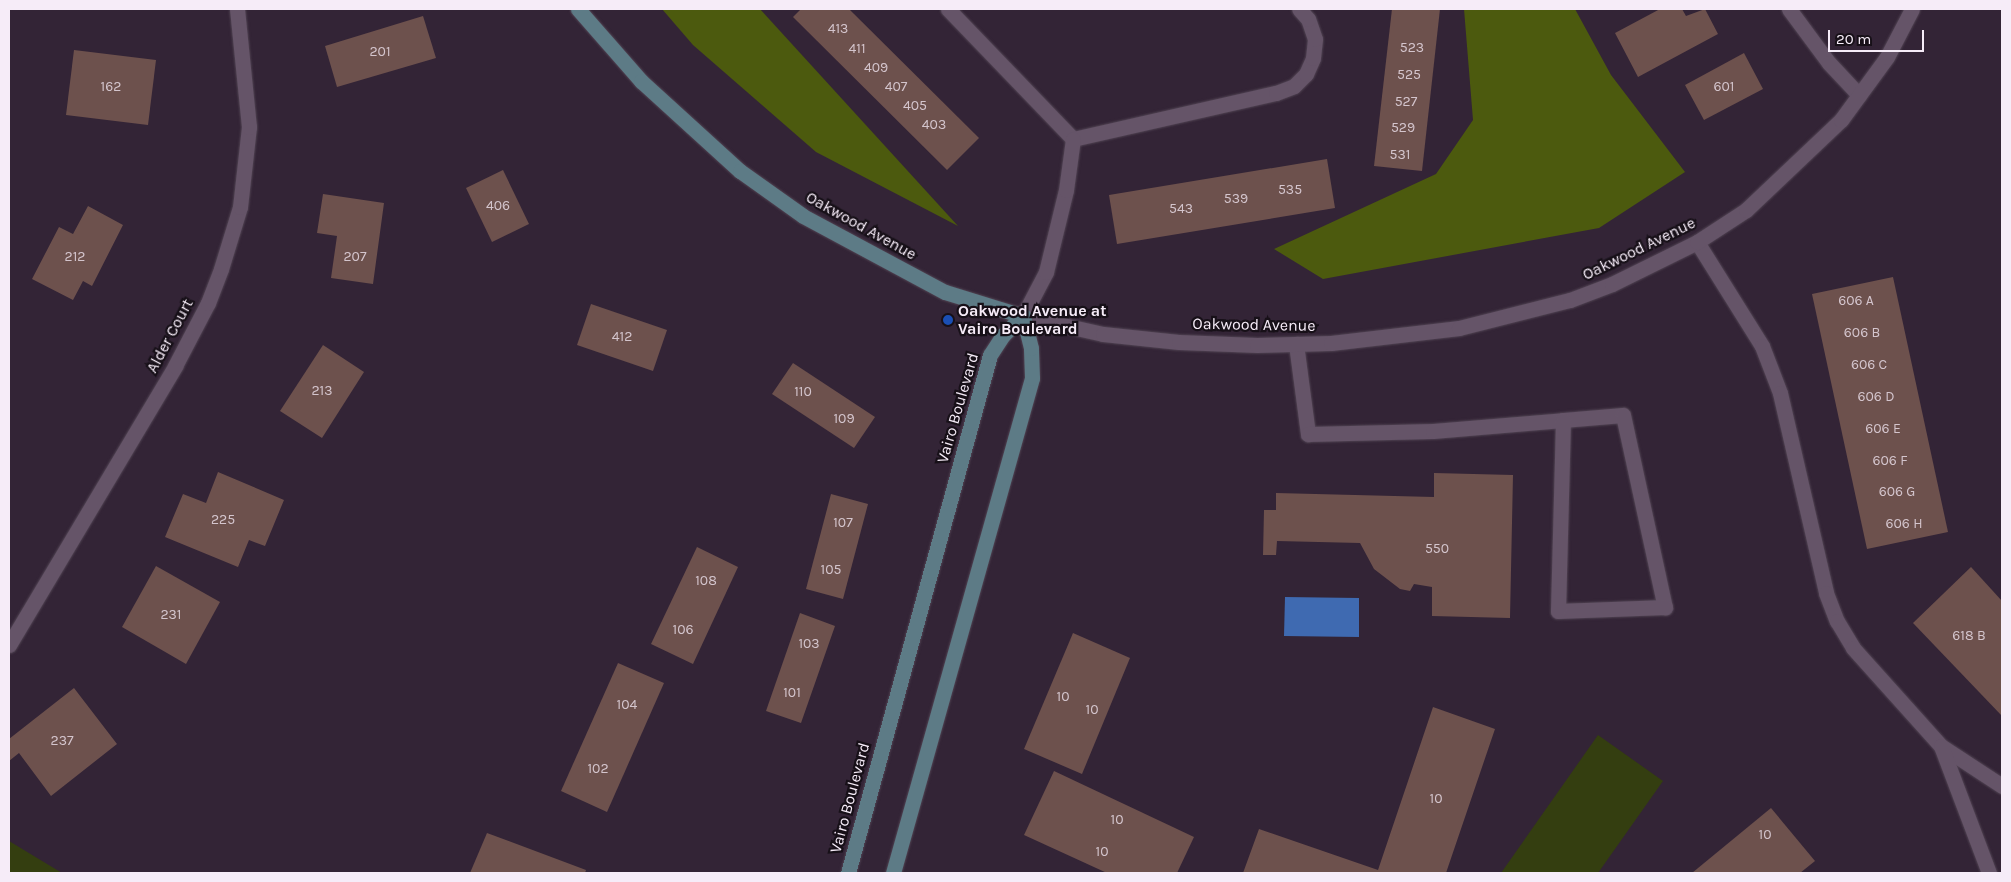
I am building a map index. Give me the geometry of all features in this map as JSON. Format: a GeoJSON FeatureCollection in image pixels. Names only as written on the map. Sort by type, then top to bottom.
{"type":"FeatureCollection","features":[{"type":"Feature","properties":{"kind":"street","name":"Alder Court"},"geometry":{"type":"LineString","coordinates":[[9,645],[175,366],[208,303],[221,269],[240,207],[249,127],[237,9]]}},
{"type":"Feature","properties":{"kind":"street","name":"Oakwood Avenue"},"geometry":{"type":"LineString","coordinates":[[578,9],[641,82],[740,171],[795,210],[945,292],[1023,316],[1103,334],[1178,342],[1296,344],[1398,337],[1487,321],[1570,300],[1612,284],[1697,242],[1746,210],[1841,120],[1887,57],[1912,9]]}},
{"type":"Feature","properties":{"kind":"street"},"geometry":{"type":"LineString","coordinates":[[948,9],[1073,139]]}},
{"type":"Feature","properties":{"kind":"street"},"geometry":{"type":"LineString","coordinates":[[1073,139],[1276,94],[1294,86],[1306,74],[1313,58],[1315,39],[1308,19],[1299,9]]}},
{"type":"Feature","properties":{"kind":"street"},"geometry":{"type":"LineString","coordinates":[[1789,9],[1829,63],[1859,95]]}},
{"type":"Feature","properties":{"kind":"street"},"geometry":{"type":"LineString","coordinates":[[893,873],[1032,378],[1031,348],[1023,316],[1046,272],[1066,190],[1073,139]]}},
{"type":"Feature","properties":{"kind":"street"},"geometry":{"type":"LineString","coordinates":[[1697,242],[1762,346],[1780,393],[1826,593],[1837,621],[1853,648],[1941,746],[2002,786]]}},
{"type":"Feature","properties":{"kind":"street","name":"Vairo Boulevard"},"geometry":{"type":"LineString","coordinates":[[848,873],[990,354],[1003,335],[1023,316]]}},
{"type":"Feature","properties":{"kind":"street"},"geometry":{"type":"LineString","coordinates":[[1296,344],[1308,434],[1433,431],[1563,420],[1623,416],[1665,607],[1558,611],[1563,420]]}},
{"type":"Feature","properties":{"kind":"street"},"geometry":{"type":"LineString","coordinates":[[1941,746],[1988,873]]}},
{"type":"Feature","properties":{"kind":"green space"},"geometry":{"type":"Polygon","coordinates":[[[662,9],[760,9],[958,226],[816,152],[693,45],[662,9]]]}},
{"type":"Feature","properties":{"kind":"green space"},"geometry":{"type":"Polygon","coordinates":[[[1464,9],[1575,9],[1611,75],[1685,172],[1599,228],[1323,279],[1274,249],[1436,174],[1473,120],[1464,9]]]}},
{"type":"Feature","properties":{"kind":"green space"},"geometry":{"type":"Polygon","coordinates":[[[1598,735],[1663,781],[1598,873],[1501,873],[1598,735]]]}},
{"type":"Feature","properties":{"kind":"green space"},"geometry":{"type":"Polygon","coordinates":[[[9,841],[62,873],[9,873],[9,841]]]}},
{"type":"Feature","properties":{"kind":"water"},"geometry":{"type":"Polygon","coordinates":[[[1285,597],[1359,598],[1359,637],[1284,636],[1285,597]]]}},
{"type":"Feature","properties":{"kind":"building"},"geometry":{"type":"Polygon","coordinates":[[[801,9],[849,9],[979,138],[947,170],[793,17],[801,9]]]}},
{"type":"Feature","properties":{"kind":"building"},"geometry":{"type":"Polygon","coordinates":[[[1392,9],[1440,9],[1422,171],[1374,166],[1392,9]]]}},
{"type":"Feature","properties":{"kind":"building"},"geometry":{"type":"Polygon","coordinates":[[[1660,9],[1682,9],[1686,16],[1705,9],[1718,34],[1638,77],[1615,33],[1660,9]]]}},
{"type":"Feature","properties":{"kind":"building"},"geometry":{"type":"Polygon","coordinates":[[[423,16],[436,58],[337,87],[325,46],[423,16]]]}},
{"type":"Feature","properties":{"kind":"building"},"geometry":{"type":"Polygon","coordinates":[[[74,50],[156,60],[148,125],[66,115],[74,50]]]}},
{"type":"Feature","properties":{"kind":"building"},"geometry":{"type":"Polygon","coordinates":[[[1744,53],[1763,89],[1704,120],[1685,85],[1744,53]]]}},
{"type":"Feature","properties":{"kind":"building"},"geometry":{"type":"Polygon","coordinates":[[[1327,159],[1335,208],[1117,244],[1109,195],[1327,159]]]}},
{"type":"Feature","properties":{"kind":"building"},"geometry":{"type":"Polygon","coordinates":[[[503,170],[529,224],[492,242],[466,188],[503,170]]]}},
{"type":"Feature","properties":{"kind":"building"},"geometry":{"type":"Polygon","coordinates":[[[323,194],[384,203],[373,284],[331,278],[337,236],[317,233],[323,194]]]}},
{"type":"Feature","properties":{"kind":"building"},"geometry":{"type":"Polygon","coordinates":[[[88,206],[123,225],[92,286],[83,281],[73,300],[32,279],[59,227],[73,234],[88,206]]]}},
{"type":"Feature","properties":{"kind":"building"},"geometry":{"type":"Polygon","coordinates":[[[1893,277],[1948,532],[1867,549],[1812,294],[1893,277]]]}},
{"type":"Feature","properties":{"kind":"building"},"geometry":{"type":"Polygon","coordinates":[[[591,304],[667,330],[653,371],[577,345],[591,304]]]}},
{"type":"Feature","properties":{"kind":"building"},"geometry":{"type":"Polygon","coordinates":[[[323,345],[364,372],[322,438],[280,411],[323,345]]]}},
{"type":"Feature","properties":{"kind":"building"},"geometry":{"type":"Polygon","coordinates":[[[793,363],[875,417],[854,448],[772,394],[793,363]]]}},
{"type":"Feature","properties":{"kind":"building"},"geometry":{"type":"Polygon","coordinates":[[[218,472],[284,500],[265,546],[249,540],[238,567],[165,537],[183,494],[206,503],[218,472]]]}},
{"type":"Feature","properties":{"kind":"building"},"geometry":{"type":"Polygon","coordinates":[[[1434,473],[1513,475],[1510,618],[1432,616],[1432,587],[1414,584],[1410,591],[1400,589],[1374,569],[1360,543],[1277,541],[1276,555],[1263,555],[1264,510],[1276,510],[1276,493],[1434,497],[1434,473]]]}},
{"type":"Feature","properties":{"kind":"building"},"geometry":{"type":"Polygon","coordinates":[[[831,494],[868,504],[843,599],[806,589],[831,494]]]}},
{"type":"Feature","properties":{"kind":"building"},"geometry":{"type":"Polygon","coordinates":[[[697,547],[738,567],[693,664],[651,644],[697,547]]]}},
{"type":"Feature","properties":{"kind":"building"},"geometry":{"type":"Polygon","coordinates":[[[156,566],[220,602],[186,664],[122,627],[156,566]]]}},
{"type":"Feature","properties":{"kind":"building"},"geometry":{"type":"Polygon","coordinates":[[[1971,567],[2002,601],[2002,716],[1913,623],[1971,567]]]}},
{"type":"Feature","properties":{"kind":"building"},"geometry":{"type":"Polygon","coordinates":[[[800,613],[835,626],[801,723],[766,711],[800,613]]]}},
{"type":"Feature","properties":{"kind":"building"},"geometry":{"type":"Polygon","coordinates":[[[1073,633],[1130,658],[1082,774],[1024,749],[1073,633]]]}},
{"type":"Feature","properties":{"kind":"building"},"geometry":{"type":"Polygon","coordinates":[[[618,663],[664,683],[607,812],[561,791],[618,663]]]}},
{"type":"Feature","properties":{"kind":"building"},"geometry":{"type":"Polygon","coordinates":[[[74,688],[117,744],[51,796],[19,753],[9,761],[9,739],[74,688]]]}},
{"type":"Feature","properties":{"kind":"building"},"geometry":{"type":"Polygon","coordinates":[[[1433,707],[1495,729],[1446,873],[1243,873],[1259,829],[1378,870],[1433,707]]]}},
{"type":"Feature","properties":{"kind":"building"},"geometry":{"type":"Polygon","coordinates":[[[1054,771],[1194,837],[1177,873],[1107,873],[1024,835],[1054,771]]]}},
{"type":"Feature","properties":{"kind":"building"},"geometry":{"type":"Polygon","coordinates":[[[1771,808],[1815,861],[1800,873],[1692,873],[1771,808]]]}},
{"type":"Feature","properties":{"kind":"building"},"geometry":{"type":"Polygon","coordinates":[[[487,833],[586,870],[585,873],[470,873],[487,833]]]}},
{"type":"Feature","properties":{"kind":"place","name":"Oakwood Avenue at Vairo Boulevard"},"geometry":{"type":"Point","coordinates":[948,320]}}]}
